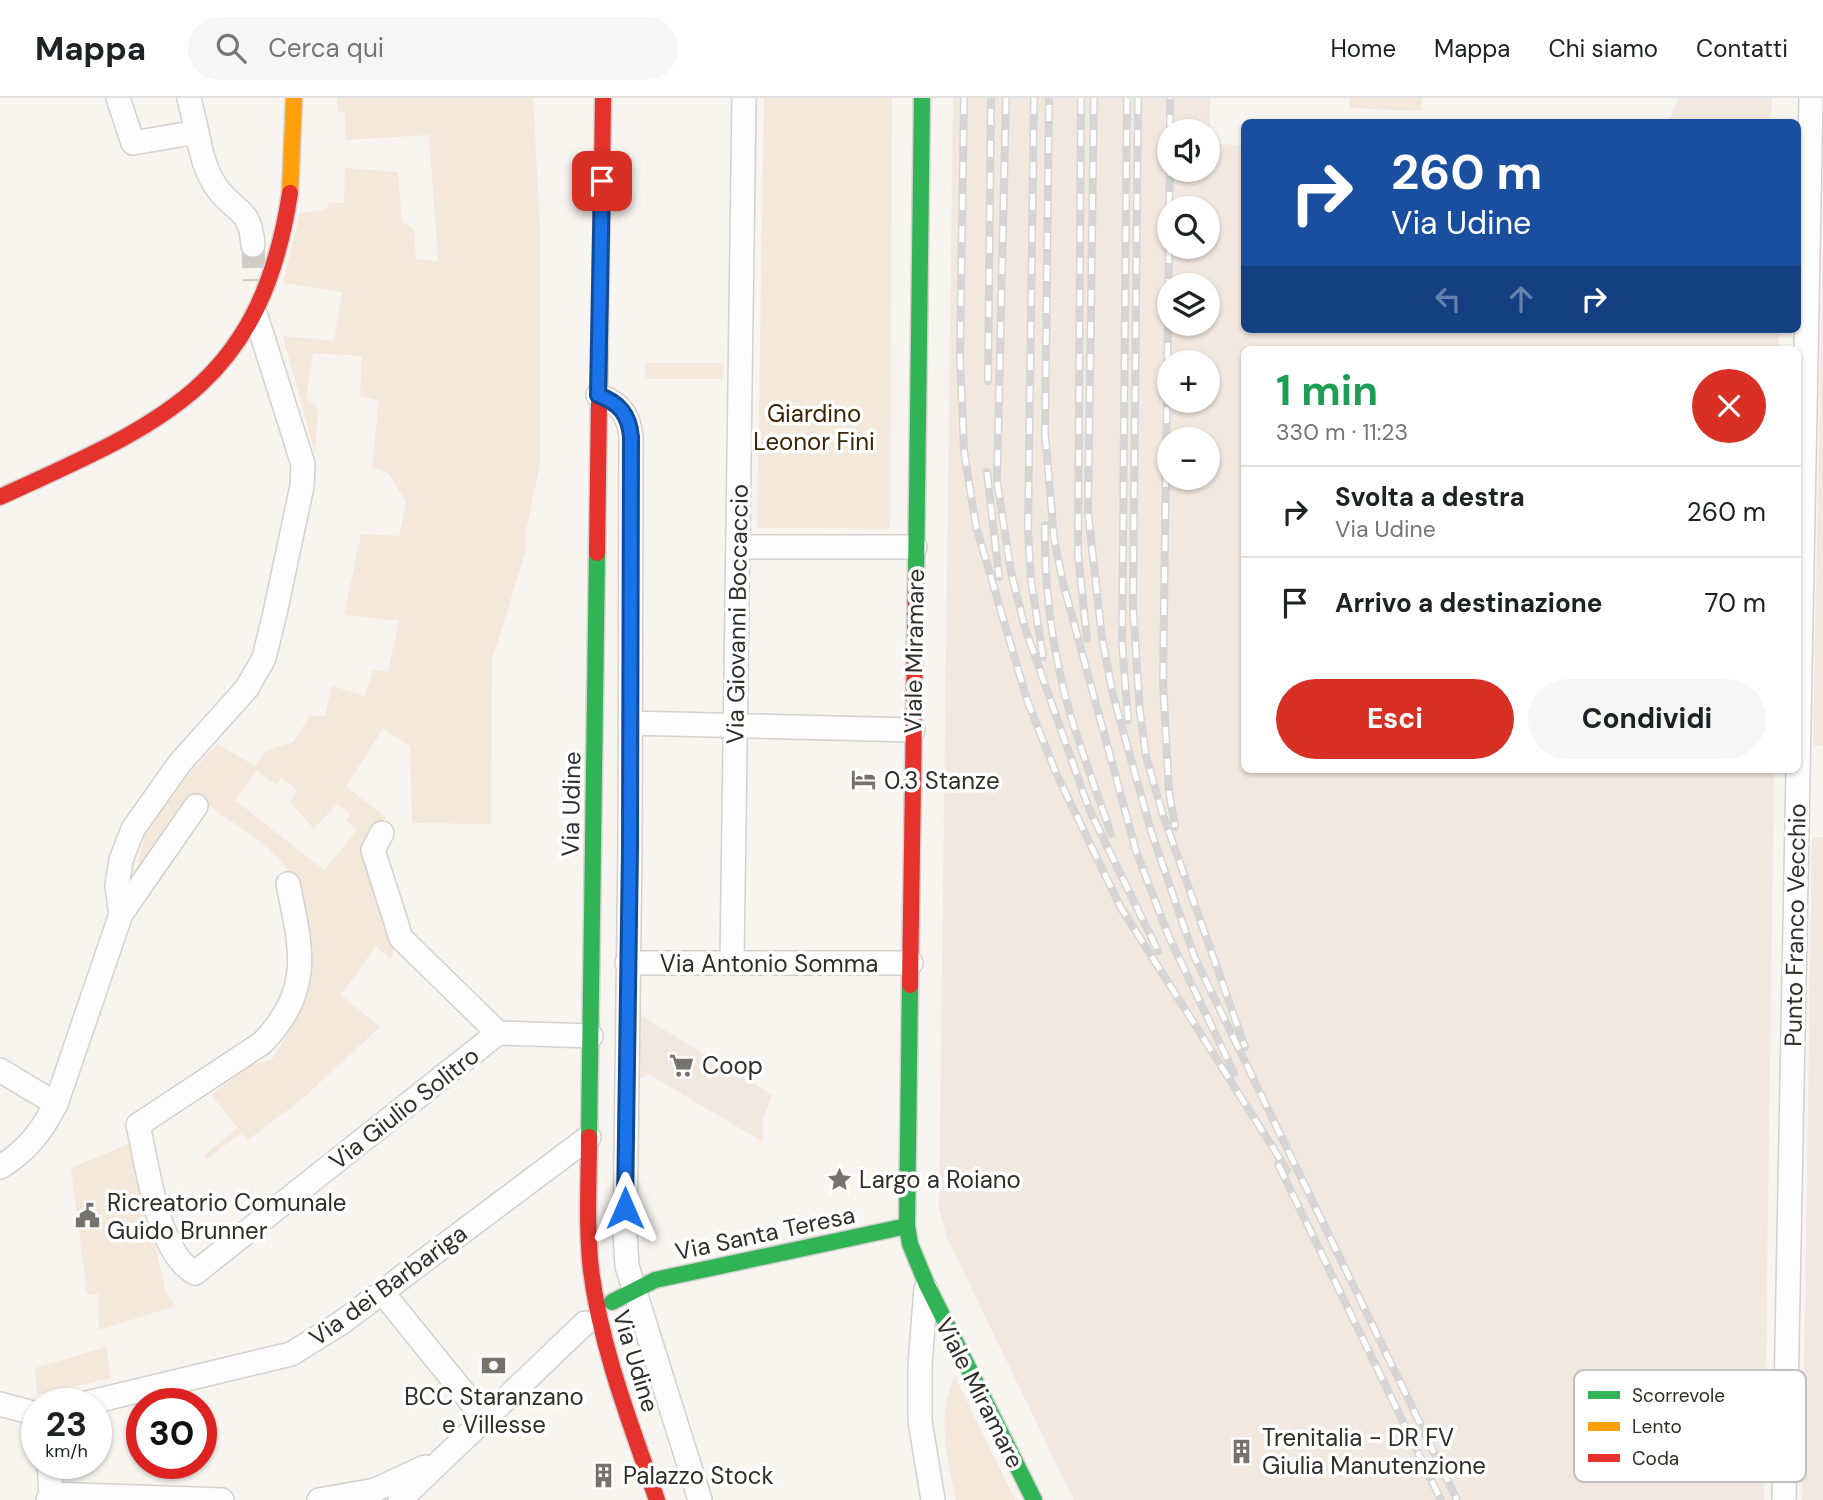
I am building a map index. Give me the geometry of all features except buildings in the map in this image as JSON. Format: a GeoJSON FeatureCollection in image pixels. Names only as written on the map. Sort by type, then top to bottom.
{"type":"FeatureCollection","features":[{"type":"Feature","properties":{"kind":"main road"},"geometry":{"type":"LineString","coordinates":[[0,497],[102,450],[169,411],[197,390],[222,365],[256,316],[261,285],[289,209],[294,98]]}},
{"type":"Feature","properties":{"kind":"main road","name":"Via Udine"},"geometry":{"type":"LineString","coordinates":[[603,98],[588,1239],[595,1306],[611,1366],[656,1500]]}},
{"type":"Feature","properties":{"kind":"main road","name":"Viale Miramare"},"geometry":{"type":"LineString","coordinates":[[922,98],[906,1226],[910,1244],[927,1285],[1034,1500]]}},
{"type":"Feature","properties":{"kind":"main road","name":"Via Santa Teresa"},"geometry":{"type":"LineString","coordinates":[[612,1302],[654,1280],[906,1226]]}},
{"type":"Feature","properties":{"kind":"street"},"geometry":{"type":"LineString","coordinates":[[118,98],[133,143],[197,132]]}},
{"type":"Feature","properties":{"kind":"street"},"geometry":{"type":"LineString","coordinates":[[189,98],[207,171],[218,189],[243,212],[251,225],[253,245]]}},
{"type":"Feature","properties":{"kind":"street","name":"Via Giovanni Boccaccio"},"geometry":{"type":"LineString","coordinates":[[732,963],[744,98]]}},
{"type":"Feature","properties":{"kind":"street","name":"Punto Franco Vecchio"},"geometry":{"type":"LineString","coordinates":[[1801,617],[1811,98]]}},
{"type":"Feature","properties":{"kind":"street"},"geometry":{"type":"LineString","coordinates":[[121,914],[117,886],[121,860],[133,829],[179,764],[247,688],[264,658],[289,551],[303,464],[256,316]]}},
{"type":"Feature","properties":{"kind":"street"},"geometry":{"type":"LineString","coordinates":[[598,395],[616,403],[624,412],[630,429],[625,1233],[627,1266],[700,1500]]}},
{"type":"Feature","properties":{"kind":"street"},"geometry":{"type":"LineString","coordinates":[[738,547],[915,547]]}},
{"type":"Feature","properties":{"kind":"street"},"geometry":{"type":"LineString","coordinates":[[630,723],[913,730]]}},
{"type":"Feature","properties":{"kind":"street","name":"Punto Franco Vecchio"},"geometry":{"type":"LineString","coordinates":[[1787,1370],[1798,773]]}},
{"type":"Feature","properties":{"kind":"street"},"geometry":{"type":"LineString","coordinates":[[0,1167],[20,1155],[41,1133],[56,1104],[121,914],[196,806]]}},
{"type":"Feature","properties":{"kind":"street","name":"Via Giulio Solitro"},"geometry":{"type":"LineString","coordinates":[[382,834],[373,850],[401,938],[498,1033]]}},
{"type":"Feature","properties":{"kind":"street","name":"Via Giulio Solitro"},"geometry":{"type":"LineString","coordinates":[[288,884],[302,953],[301,972],[275,1030],[262,1043],[138,1125],[163,1228],[182,1266],[195,1273],[498,1033],[591,1037]]}},
{"type":"Feature","properties":{"kind":"street","name":"Via Antonio Somma"},"geometry":{"type":"LineString","coordinates":[[627,963],[911,963]]}},
{"type":"Feature","properties":{"kind":"street"},"geometry":{"type":"LineString","coordinates":[[0,1070],[56,1104]]}},
{"type":"Feature","properties":{"kind":"street","name":"Via dei Barbariga"},"geometry":{"type":"LineString","coordinates":[[112,1397],[291,1354],[341,1323],[589,1137]]}},
{"type":"Feature","properties":{"kind":"street","name":"Viale Miramare"},"geometry":{"type":"LineString","coordinates":[[927,1285],[920,1364],[920,1420],[933,1500]]}},
{"type":"Feature","properties":{"kind":"street"},"geometry":{"type":"LineString","coordinates":[[382,1292],[485,1419]]}},
{"type":"Feature","properties":{"kind":"street"},"geometry":{"type":"LineString","coordinates":[[400,1500],[585,1323]]}},
{"type":"Feature","properties":{"kind":"street"},"geometry":{"type":"LineString","coordinates":[[0,1404],[21,1410]]}},
{"type":"Feature","properties":{"kind":"street"},"geometry":{"type":"LineString","coordinates":[[319,1500],[375,1490],[446,1456]]}},
{"type":"Feature","properties":{"kind":"street"},"geometry":{"type":"LineString","coordinates":[[50,1479],[49,1497],[222,1500]]}},
{"type":"Feature","properties":{"kind":"street","name":"Punto Franco Vecchio"},"geometry":{"type":"LineString","coordinates":[[1784,1482],[1784,1500]]}},
{"type":"Feature","properties":{"kind":"shaded area"},"geometry":{"type":"Polygon","coordinates":[[[953,98],[1210,98],[1210,119],[1157,119],[1157,182],[1220,182],[1220,144],[1241,145],[1241,333],[1779,333],[1779,346],[1241,346],[1241,773],[1774,773],[1766,1370],[1574,1370],[1574,1482],[1764,1482],[1764,1500],[1074,1500],[947,1238],[939,1207],[953,98]]]}},
{"type":"Feature","properties":{"kind":"shaded area"},"geometry":{"type":"Polygon","coordinates":[[[1679,98],[1772,98],[1771,119],[1669,119],[1679,98]]]}},
{"type":"Feature","properties":{"kind":"shaded area"},"geometry":{"type":"Polygon","coordinates":[[[1823,246],[1823,746],[1813,745],[1823,246]]]}},
{"type":"Feature","properties":{"kind":"shaded area"},"geometry":{"type":"Polygon","coordinates":[[[1812,837],[1823,837],[1823,1500],[1802,1500],[1802,1482],[1806,1482],[1804,1370],[1812,837]]]}},
{"type":"Feature","properties":{"kind":"shaded area","name":"Coop"},"geometry":{"type":"Polygon","coordinates":[[[640,1015],[772,1095],[763,1119],[763,1142],[650,1075],[640,1078],[640,1015]]]}},
{"type":"Feature","properties":{"kind":"green space"},"geometry":{"type":"Polygon","coordinates":[[[337,98],[533,98],[540,225],[540,464],[525,535],[526,550],[492,660],[491,824],[412,823],[410,746],[383,729],[346,786],[385,817],[368,849],[397,940],[391,959],[376,946],[341,995],[380,1027],[301,1100],[248,1140],[241,1133],[207,1159],[204,1155],[238,1128],[211,1095],[249,1066],[272,1059],[294,1022],[309,973],[307,935],[296,891],[283,864],[260,842],[196,797],[133,885],[145,834],[182,781],[218,744],[255,766],[267,750],[293,742],[310,716],[325,716],[332,686],[365,696],[373,669],[388,672],[399,621],[344,615],[361,534],[399,536],[406,502],[389,474],[372,466],[379,401],[360,396],[362,356],[313,353],[306,397],[318,409],[315,454],[283,336],[334,341],[342,292],[283,283],[300,213],[325,210],[330,203],[344,203],[345,168],[398,172],[402,222],[414,229],[416,259],[438,261],[429,135],[345,140],[345,113],[337,111],[337,98]],[[257,771],[235,800],[324,870],[357,830],[346,820],[350,814],[337,804],[314,829],[290,802],[297,790],[281,778],[277,785],[257,771]]]}},
{"type":"Feature","properties":{"kind":"green space","name":"Giardino Leonor Fini"},"geometry":{"type":"Polygon","coordinates":[[[764,98],[892,98],[890,529],[757,528],[764,98]]]}},
{"type":"Feature","properties":{"kind":"green space"},"geometry":{"type":"Polygon","coordinates":[[[1350,98],[1422,98],[1422,111],[1350,108],[1350,98]]]}},
{"type":"Feature","properties":{"kind":"green space"},"geometry":{"type":"Polygon","coordinates":[[[645,363],[724,363],[723,379],[645,379],[645,363]]]}},
{"type":"Feature","properties":{"kind":"green space"},"geometry":{"type":"Polygon","coordinates":[[[133,1142],[165,1290],[175,1306],[99,1330],[98,1294],[87,1294],[71,1168],[133,1142]]]}},
{"type":"Feature","properties":{"kind":"green space"},"geometry":{"type":"Polygon","coordinates":[[[106,1347],[111,1378],[67,1388],[36,1388],[35,1368],[106,1347]]]}},
{"type":"Feature","properties":{"kind":"green space"},"geometry":{"type":"Polygon","coordinates":[[[955,1377],[1015,1500],[956,1500],[944,1422],[949,1391],[955,1377]]]}},
{"type":"Feature","properties":{"kind":"tunnel"},"geometry":{"type":"LineString","coordinates":[[253,245],[254,281]]}},
{"type":"Feature","properties":{"kind":"railway"},"geometry":{"type":"LineString","coordinates":[[964,98],[960,356],[964,451],[976,526],[1027,700],[1056,773],[1121,908],[1287,1170]]}},
{"type":"Feature","properties":{"kind":"railway"},"geometry":{"type":"LineString","coordinates":[[988,381],[991,98]]}},
{"type":"Feature","properties":{"kind":"railway"},"geometry":{"type":"LineString","coordinates":[[1006,98],[997,481],[1011,572],[1025,628],[1089,809],[1158,951]]}},
{"type":"Feature","properties":{"kind":"railway"},"geometry":{"type":"LineString","coordinates":[[1034,98],[1028,530],[1031,580],[1043,657]]}},
{"type":"Feature","properties":{"kind":"railway"},"geometry":{"type":"LineString","coordinates":[[1045,441],[1049,98]]}},
{"type":"Feature","properties":{"kind":"railway"},"geometry":{"type":"LineString","coordinates":[[1081,98],[1078,555],[1087,639]]}},
{"type":"Feature","properties":{"kind":"railway"},"geometry":{"type":"LineString","coordinates":[[1094,98],[1088,512],[1102,638],[1113,695],[1151,831],[1194,956],[1457,1500]]}},
{"type":"Feature","properties":{"kind":"railway"},"geometry":{"type":"LineString","coordinates":[[1127,98],[1122,643],[1128,720]]}},
{"type":"Feature","properties":{"kind":"railway"},"geometry":{"type":"LineString","coordinates":[[1138,98],[1133,608],[1140,712],[1146,756],[1162,812],[1245,1047]]}},
{"type":"Feature","properties":{"kind":"railway"},"geometry":{"type":"LineString","coordinates":[[1170,98],[1170,119]]}},
{"type":"Feature","properties":{"kind":"railway"},"geometry":{"type":"LineString","coordinates":[[1169,196],[1170,182]]}},
{"type":"Feature","properties":{"kind":"railway"},"geometry":{"type":"LineString","coordinates":[[1169,259],[1163,682],[1169,792],[1175,827]]}},
{"type":"Feature","properties":{"kind":"railway"},"geometry":{"type":"LineString","coordinates":[[1045,433],[1054,538],[1063,583],[1136,851],[1169,937],[1234,1073]]}},
{"type":"Feature","properties":{"kind":"railway"},"geometry":{"type":"LineString","coordinates":[[987,472],[999,577]]}},
{"type":"Feature","properties":{"kind":"railway"},"geometry":{"type":"LineString","coordinates":[[1045,525],[1048,598],[1059,670],[1071,717],[1111,834]]}},
{"type":"Feature","properties":{"kind":"railway"},"geometry":{"type":"LineString","coordinates":[[1278,1164],[1441,1500]]}},
{"type":"Feature","properties":{"kind":"traffic: fast"},"geometry":{"type":"LineString","coordinates":[[916,575],[922,98]]}},
{"type":"Feature","properties":{"kind":"traffic: fast"},"geometry":{"type":"LineString","coordinates":[[589,1137],[597,553]]}},
{"type":"Feature","properties":{"kind":"traffic: fast"},"geometry":{"type":"LineString","coordinates":[[910,985],[907,1226],[910,1244],[927,1285],[1034,1500]]}},
{"type":"Feature","properties":{"kind":"traffic: fast"},"geometry":{"type":"LineString","coordinates":[[612,1302],[655,1280],[907,1226]]}},
{"type":"Feature","properties":{"kind":"traffic: slow"},"geometry":{"type":"LineString","coordinates":[[290,193],[294,98]]}},
{"type":"Feature","properties":{"kind":"traffic: jam"},"geometry":{"type":"LineString","coordinates":[[597,553],[603,98]]}},
{"type":"Feature","properties":{"kind":"traffic: jam"},"geometry":{"type":"LineString","coordinates":[[0,497],[109,446],[155,419],[194,390],[228,355],[255,312],[276,259],[290,193]]}},
{"type":"Feature","properties":{"kind":"traffic: jam"},"geometry":{"type":"LineString","coordinates":[[910,985],[916,575]]}},
{"type":"Feature","properties":{"kind":"traffic: jam"},"geometry":{"type":"LineString","coordinates":[[589,1137],[589,1237],[596,1299],[618,1386],[657,1500]]}},
{"type":"Feature","properties":{"kind":"place","name":"0.3 Stanze"},"geometry":{"type":"Point","coordinates":[864,780]}},
{"type":"Feature","properties":{"kind":"place","name":"Coop"},"geometry":{"type":"Point","coordinates":[682,1065]}},
{"type":"Feature","properties":{"kind":"place","name":"Largo a Roiano"},"geometry":{"type":"Point","coordinates":[839,1179]}},
{"type":"Feature","properties":{"kind":"place","name":"Ricreatorio Comunale Guido Brunner"},"geometry":{"type":"Point","coordinates":[87,1216]}},
{"type":"Feature","properties":{"kind":"place","name":"BCC Staranzano e Villesse"},"geometry":{"type":"Point","coordinates":[494,1365]}},
{"type":"Feature","properties":{"kind":"place","name":"Trenitalia - DR FV Giulia Manutenzione"},"geometry":{"type":"Point","coordinates":[1242,1451]}},
{"type":"Feature","properties":{"kind":"place","name":"Palazzo Stock"},"geometry":{"type":"Point","coordinates":[603,1475]}},
{"type":"Feature","properties":{"kind":"route"},"geometry":{"type":"LineString","coordinates":[[602,181],[598,395],[616,403],[624,412],[631,437],[630,848],[625,1208]]}}]}
